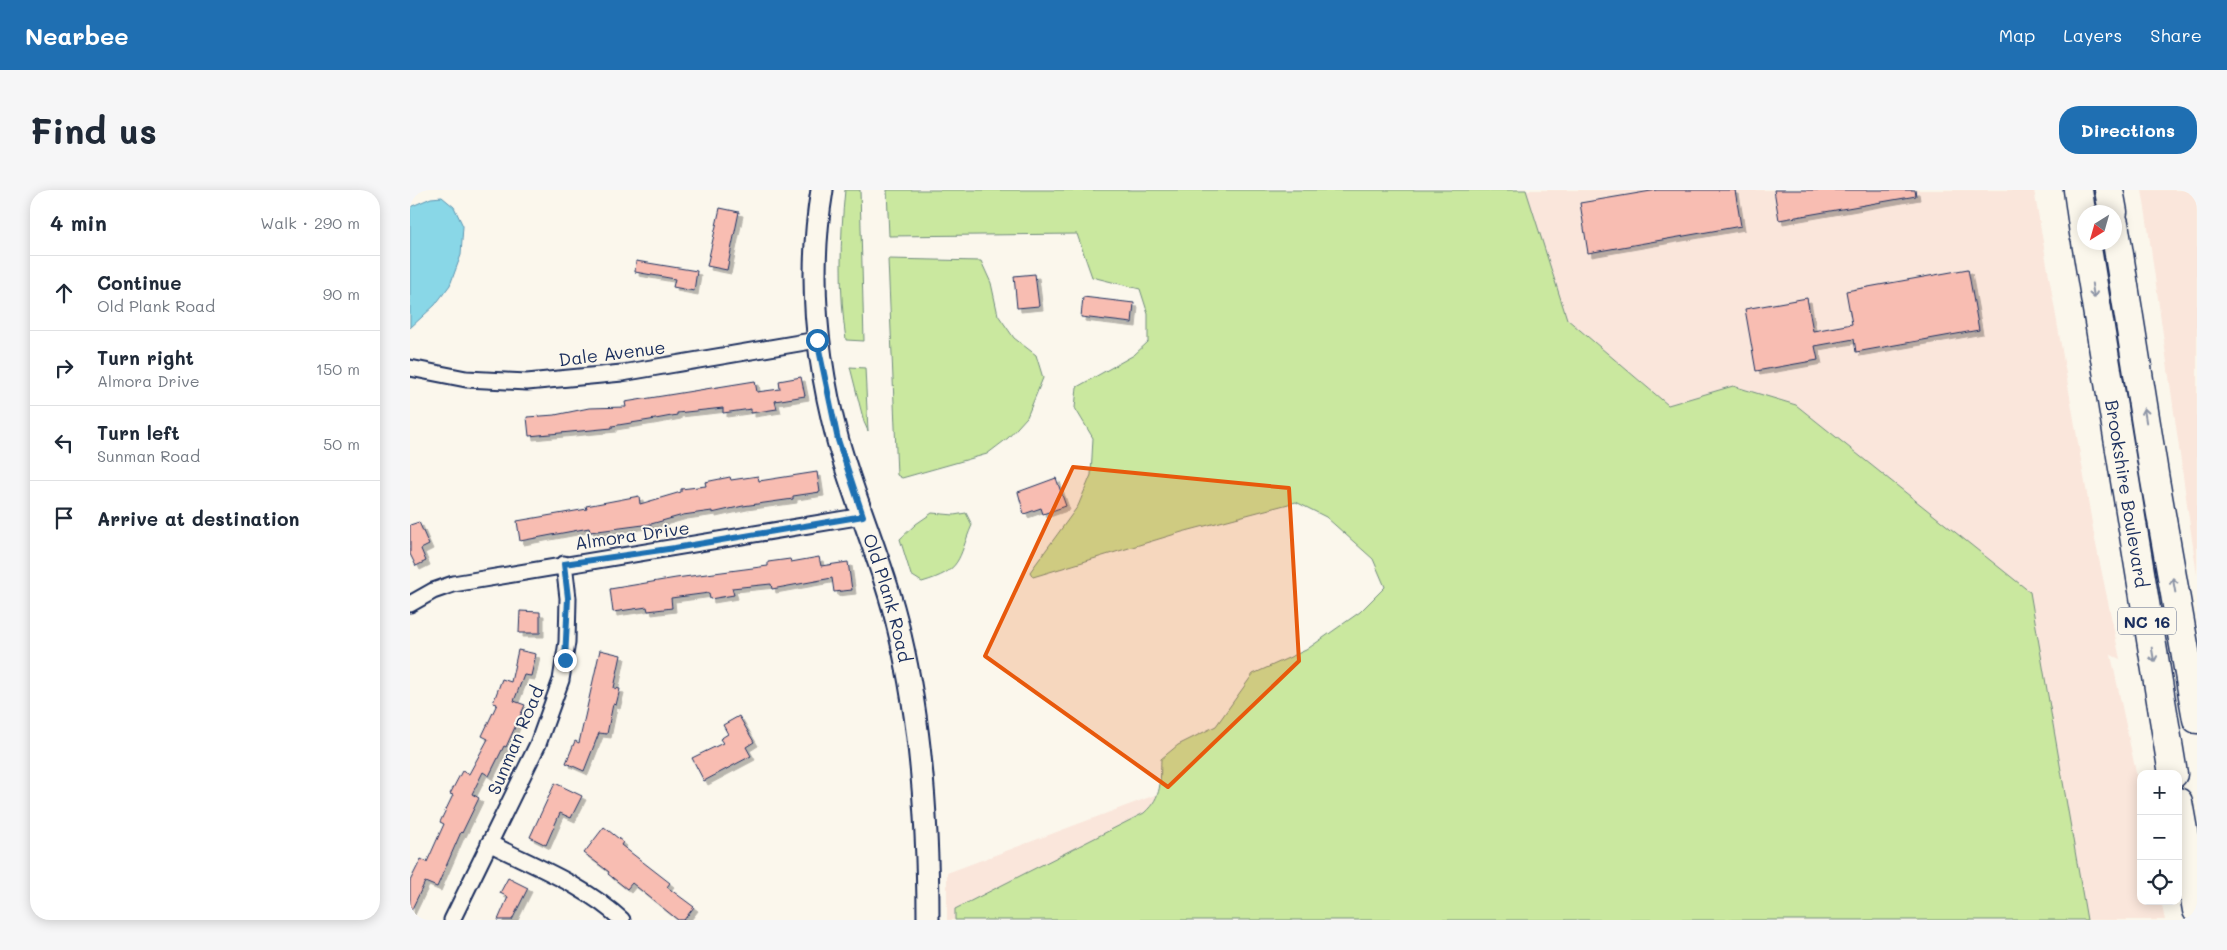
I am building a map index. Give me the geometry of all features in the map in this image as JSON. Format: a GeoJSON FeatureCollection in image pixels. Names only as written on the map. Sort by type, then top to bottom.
{"type":"FeatureCollection","features":[{"type":"Feature","properties":{"kind":"highway"},"geometry":{"type":"LineString","coordinates":[[2078,190],[2080,205]]}},
{"type":"Feature","properties":{"kind":"highway"},"geometry":{"type":"LineString","coordinates":[[2109,190],[2112,205]]}},
{"type":"Feature","properties":{"kind":"highway","name":"Brookshire Boulevard"},"geometry":{"type":"LineString","coordinates":[[2087,250],[2172,770]]}},
{"type":"Feature","properties":{"kind":"highway","name":"Brookshire Boulevard"},"geometry":{"type":"LineString","coordinates":[[2118,250],[2152,463],[2197,719]]}},
{"type":"Feature","properties":{"kind":"highway"},"geometry":{"type":"LineString","coordinates":[[2180,815],[2196,899]]}},
{"type":"Feature","properties":{"kind":"street","name":"Old Plank Road"},"geometry":{"type":"LineString","coordinates":[[822,190],[818,215],[815,264],[817,340],[838,440],[895,615],[910,682],[926,816],[928,920]]}},
{"type":"Feature","properties":{"kind":"street","name":"Dale Avenue"},"geometry":{"type":"LineString","coordinates":[[410,368],[466,379],[527,382],[622,373],[817,340]]}},
{"type":"Feature","properties":{"kind":"street","name":"Almora Drive"},"geometry":{"type":"LineString","coordinates":[[410,604],[433,591],[453,584],[564,564],[684,547],[863,516]]}},
{"type":"Feature","properties":{"kind":"street","name":"Sunman Road"},"geometry":{"type":"LineString","coordinates":[[452,920],[542,735],[561,680],[567,642],[568,598],[564,564]]}},
{"type":"Feature","properties":{"kind":"street"},"geometry":{"type":"LineString","coordinates":[[489,843],[564,879],[605,905],[622,920]]}},
{"type":"Feature","properties":{"kind":"highlighted area"},"geometry":{"type":"Polygon","coordinates":[[[1073,467],[1289,488],[1299,661],[1168,787],[985,656],[1073,467]]]}},
{"type":"Feature","properties":{"kind":"shaded area"},"geometry":{"type":"Polygon","coordinates":[[[1466,190],[2034,190],[2095,540],[2120,659],[2111,655],[2137,777],[2137,905],[2162,905],[2165,920],[947,920],[947,873],[1923,507],[1796,405],[1733,386],[1668,405],[1567,319],[1466,190]]]}},
{"type":"Feature","properties":{"kind":"shaded area"},"geometry":{"type":"Polygon","coordinates":[[[2142,190],[2197,190],[2197,575],[2147,221],[2142,190]]]}},
{"type":"Feature","properties":{"kind":"green space"},"geometry":{"type":"Polygon","coordinates":[[[845,190],[860,190],[864,341],[846,340],[842,303],[841,265],[845,190]]]}},
{"type":"Feature","properties":{"kind":"green space"},"geometry":{"type":"Polygon","coordinates":[[[887,190],[1526,190],[1567,319],[1668,405],[1733,386],[1796,405],[2030,592],[2087,920],[955,920],[955,909],[1144,813],[1155,801],[1157,795],[1160,782],[1161,759],[1178,745],[1216,726],[1253,674],[1306,650],[1360,612],[1385,587],[1373,559],[1326,517],[1296,502],[1182,532],[1033,577],[1030,572],[1078,506],[1091,475],[1093,438],[1075,408],[1077,387],[1134,355],[1148,342],[1148,314],[1140,289],[1092,277],[1077,234],[889,236],[887,190]]]}},
{"type":"Feature","properties":{"kind":"green space"},"geometry":{"type":"Polygon","coordinates":[[[888,259],[981,261],[991,283],[998,315],[1014,338],[1036,355],[1043,378],[1027,417],[1008,438],[987,454],[902,478],[897,475],[888,259]]]}},
{"type":"Feature","properties":{"kind":"green space"},"geometry":{"type":"Polygon","coordinates":[[[850,367],[865,368],[868,431],[864,422],[850,367]]]}},
{"type":"Feature","properties":{"kind":"green space"},"geometry":{"type":"Polygon","coordinates":[[[932,513],[954,515],[966,513],[972,525],[957,562],[952,568],[935,578],[922,582],[911,575],[900,539],[916,524],[932,513]]]}},
{"type":"Feature","properties":{"kind":"water"},"geometry":{"type":"Polygon","coordinates":[[[442,197],[454,207],[463,226],[461,255],[450,285],[435,305],[410,328],[410,207],[431,198],[442,197]]]}},
{"type":"Feature","properties":{"kind":"building"},"geometry":{"type":"Polygon","coordinates":[[[1657,190],[1735,190],[1741,226],[1588,253],[1580,203],[1657,190]]]}},
{"type":"Feature","properties":{"kind":"building"},"geometry":{"type":"Polygon","coordinates":[[[1774,190],[1915,190],[1916,196],[1779,220],[1774,190]]]}},
{"type":"Feature","properties":{"kind":"building"},"geometry":{"type":"Polygon","coordinates":[[[720,208],[739,212],[727,270],[707,266],[720,208]]]}},
{"type":"Feature","properties":{"kind":"building"},"geometry":{"type":"Polygon","coordinates":[[[636,261],[697,271],[694,291],[673,287],[675,279],[635,272],[636,261]]]}},
{"type":"Feature","properties":{"kind":"building"},"geometry":{"type":"Polygon","coordinates":[[[1968,269],[1979,330],[1856,352],[1854,339],[1815,346],[1818,360],[1756,371],[1745,309],[1807,298],[1813,331],[1852,324],[1846,291],[1968,269]]]}},
{"type":"Feature","properties":{"kind":"building"},"geometry":{"type":"Polygon","coordinates":[[[1035,274],[1039,306],[1017,308],[1014,276],[1035,274]]]}},
{"type":"Feature","properties":{"kind":"building"},"geometry":{"type":"Polygon","coordinates":[[[1083,297],[1134,303],[1132,323],[1081,317],[1083,297]]]}},
{"type":"Feature","properties":{"kind":"building"},"geometry":{"type":"Polygon","coordinates":[[[801,377],[805,396],[775,401],[777,409],[751,413],[751,409],[723,413],[723,408],[677,413],[677,415],[612,426],[612,428],[529,436],[527,417],[555,415],[589,408],[626,407],[625,402],[755,381],[757,392],[780,389],[779,381],[801,377]]]}},
{"type":"Feature","properties":{"kind":"building"},"geometry":{"type":"Polygon","coordinates":[[[817,472],[820,492],[793,496],[793,499],[743,506],[712,513],[712,511],[683,515],[651,524],[590,532],[589,528],[520,541],[517,521],[587,509],[586,506],[639,496],[640,504],[681,492],[681,489],[706,486],[705,482],[730,477],[731,480],[758,476],[759,481],[817,472]]]}},
{"type":"Feature","properties":{"kind":"building"},"geometry":{"type":"Polygon","coordinates":[[[1056,478],[1066,506],[1043,514],[1041,508],[1024,514],[1018,492],[1056,478]]]}},
{"type":"Feature","properties":{"kind":"building"},"geometry":{"type":"Polygon","coordinates":[[[419,522],[429,545],[421,549],[426,561],[416,566],[410,554],[410,525],[419,522]]]}},
{"type":"Feature","properties":{"kind":"building"},"geometry":{"type":"Polygon","coordinates":[[[819,557],[821,566],[848,562],[852,590],[834,592],[832,578],[772,589],[771,584],[732,588],[734,595],[710,599],[709,593],[671,598],[672,608],[648,611],[647,607],[613,612],[610,589],[768,566],[768,562],[790,559],[791,562],[819,557]]]}},
{"type":"Feature","properties":{"kind":"building"},"geometry":{"type":"Polygon","coordinates":[[[520,611],[540,612],[540,633],[519,633],[520,611]]]}},
{"type":"Feature","properties":{"kind":"building"},"geometry":{"type":"Polygon","coordinates":[[[518,650],[536,654],[531,676],[524,675],[514,701],[525,705],[506,747],[504,746],[489,776],[483,772],[472,794],[479,798],[461,832],[437,887],[425,882],[410,913],[410,881],[421,859],[427,862],[444,824],[440,822],[453,795],[450,794],[462,771],[469,774],[488,739],[482,736],[497,704],[493,703],[502,679],[511,682],[518,650]]]}},
{"type":"Feature","properties":{"kind":"building"},"geometry":{"type":"Polygon","coordinates":[[[600,650],[621,655],[614,688],[620,689],[616,705],[613,704],[607,734],[599,733],[584,771],[566,763],[575,741],[579,743],[600,650]]]}},
{"type":"Feature","properties":{"kind":"building"},"geometry":{"type":"Polygon","coordinates":[[[739,716],[754,742],[746,747],[751,756],[704,781],[692,758],[723,743],[720,739],[728,734],[723,725],[739,716]]]}},
{"type":"Feature","properties":{"kind":"building"},"geometry":{"type":"Polygon","coordinates":[[[555,783],[582,796],[571,818],[560,813],[546,845],[530,837],[555,783]]]}},
{"type":"Feature","properties":{"kind":"building"},"geometry":{"type":"Polygon","coordinates":[[[604,827],[623,842],[621,845],[670,883],[667,887],[694,907],[684,920],[678,920],[632,883],[627,889],[584,853],[604,827]]]}},
{"type":"Feature","properties":{"kind":"building"},"geometry":{"type":"Polygon","coordinates":[[[508,878],[528,888],[512,920],[498,920],[508,897],[500,893],[508,878]]]}},
{"type":"Feature","properties":{"kind":"route"},"geometry":{"type":"LineString","coordinates":[[565,660],[568,598],[564,564],[675,548],[863,516],[838,440],[817,340]]}}]}
